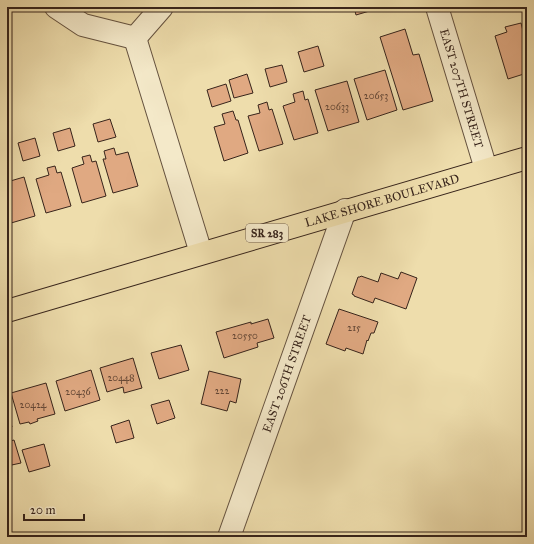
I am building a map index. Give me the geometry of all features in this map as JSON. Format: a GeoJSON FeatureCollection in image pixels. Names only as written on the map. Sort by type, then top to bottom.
{"type":"FeatureCollection","features":[{"type":"Feature","properties":{"kind":"main road","name":"LAKE SHORE BOULEVARD"},"geometry":{"type":"LineString","coordinates":[[7,311],[345,210],[527,158]]}},
{"type":"Feature","properties":{"kind":"street"},"geometry":{"type":"LineString","coordinates":[[56,7],[84,25],[136,38]]}},
{"type":"Feature","properties":{"kind":"street"},"geometry":{"type":"LineString","coordinates":[[136,38],[162,7]]}},
{"type":"Feature","properties":{"kind":"street","name":"EAST 207TH STREET"},"geometry":{"type":"LineString","coordinates":[[437,7],[486,169]]}},
{"type":"Feature","properties":{"kind":"street"},"geometry":{"type":"LineString","coordinates":[[136,38],[200,253]]}},
{"type":"Feature","properties":{"kind":"street","name":"EAST 206TH STREET"},"geometry":{"type":"LineString","coordinates":[[229,537],[345,210]]}},
{"type":"Feature","properties":{"kind":"building"},"geometry":{"type":"Polygon","coordinates":[[[354,7],[383,7],[356,15],[354,7]]]}},
{"type":"Feature","properties":{"kind":"building"},"geometry":{"type":"Polygon","coordinates":[[[521,23],[523,31],[525,30],[527,36],[527,73],[508,79],[495,36],[507,32],[505,27],[521,23]]]}},
{"type":"Feature","properties":{"kind":"building"},"geometry":{"type":"Polygon","coordinates":[[[405,29],[413,55],[419,54],[433,101],[403,110],[380,37],[405,29]]]}},
{"type":"Feature","properties":{"kind":"building"},"geometry":{"type":"Polygon","coordinates":[[[318,46],[324,66],[304,72],[298,52],[318,46]]]}},
{"type":"Feature","properties":{"kind":"building"},"geometry":{"type":"Polygon","coordinates":[[[282,65],[287,82],[270,87],[265,69],[282,65]]]}},
{"type":"Feature","properties":{"kind":"building"},"geometry":{"type":"Polygon","coordinates":[[[385,70],[397,110],[367,120],[354,79],[385,70]]]}},
{"type":"Feature","properties":{"kind":"building"},"geometry":{"type":"Polygon","coordinates":[[[247,74],[253,93],[234,98],[229,80],[247,74]]]}},
{"type":"Feature","properties":{"kind":"building"},"geometry":{"type":"Polygon","coordinates":[[[347,81],[359,122],[328,131],[315,90],[347,81]]]}},
{"type":"Feature","properties":{"kind":"building"},"geometry":{"type":"Polygon","coordinates":[[[226,84],[231,101],[212,107],[207,90],[226,84]]]}},
{"type":"Feature","properties":{"kind":"building"},"geometry":{"type":"Polygon","coordinates":[[[303,91],[305,100],[308,99],[318,133],[294,140],[283,106],[295,102],[293,94],[303,91]]]}},
{"type":"Feature","properties":{"kind":"building"},"geometry":{"type":"Polygon","coordinates":[[[267,102],[269,110],[272,109],[283,144],[259,151],[248,116],[260,113],[258,105],[267,102]]]}},
{"type":"Feature","properties":{"kind":"building"},"geometry":{"type":"Polygon","coordinates":[[[233,111],[236,120],[238,120],[248,153],[224,161],[214,127],[225,124],[222,114],[233,111]]]}},
{"type":"Feature","properties":{"kind":"building"},"geometry":{"type":"Polygon","coordinates":[[[110,119],[116,137],[98,142],[93,124],[110,119]]]}},
{"type":"Feature","properties":{"kind":"building"},"geometry":{"type":"Polygon","coordinates":[[[70,128],[75,146],[58,151],[53,133],[70,128]]]}},
{"type":"Feature","properties":{"kind":"building"},"geometry":{"type":"Polygon","coordinates":[[[35,138],[40,156],[23,161],[18,143],[35,138]]]}},
{"type":"Feature","properties":{"kind":"building"},"geometry":{"type":"Polygon","coordinates":[[[114,148],[116,155],[128,152],[138,186],[113,193],[103,159],[106,159],[104,151],[114,148]]]}},
{"type":"Feature","properties":{"kind":"building"},"geometry":{"type":"Polygon","coordinates":[[[90,155],[92,162],[96,161],[106,196],[82,203],[72,168],[84,164],[82,157],[90,155]]]}},
{"type":"Feature","properties":{"kind":"building"},"geometry":{"type":"Polygon","coordinates":[[[55,166],[57,173],[61,172],[71,206],[46,213],[36,179],[49,175],[47,168],[55,166]]]}},
{"type":"Feature","properties":{"kind":"building"},"geometry":{"type":"Polygon","coordinates":[[[24,177],[35,216],[11,223],[7,210],[7,182],[24,177]]]}},
{"type":"Feature","properties":{"kind":"building"},"geometry":{"type":"Polygon","coordinates":[[[401,272],[417,278],[406,309],[375,298],[373,303],[352,294],[358,277],[361,276],[378,282],[381,273],[398,279],[401,272]]]}},
{"type":"Feature","properties":{"kind":"building"},"geometry":{"type":"Polygon","coordinates":[[[339,309],[378,322],[374,333],[371,333],[368,341],[367,340],[363,354],[346,348],[345,351],[326,344],[339,309]]]}},
{"type":"Feature","properties":{"kind":"building"},"geometry":{"type":"Polygon","coordinates":[[[268,319],[274,338],[257,343],[258,347],[224,358],[216,332],[251,322],[251,324],[268,319]]]}},
{"type":"Feature","properties":{"kind":"building"},"geometry":{"type":"Polygon","coordinates":[[[181,345],[189,370],[159,379],[151,353],[181,345]]]}},
{"type":"Feature","properties":{"kind":"building"},"geometry":{"type":"Polygon","coordinates":[[[133,358],[142,388],[124,393],[123,387],[107,392],[100,368],[133,358]]]}},
{"type":"Feature","properties":{"kind":"building"},"geometry":{"type":"Polygon","coordinates":[[[91,370],[100,400],[65,411],[56,381],[91,370]]]}},
{"type":"Feature","properties":{"kind":"building"},"geometry":{"type":"Polygon","coordinates":[[[209,371],[241,379],[236,403],[230,401],[227,411],[201,404],[209,371]]]}},
{"type":"Feature","properties":{"kind":"building"},"geometry":{"type":"Polygon","coordinates":[[[46,383],[55,414],[37,419],[38,421],[30,424],[29,422],[20,424],[11,393],[46,383]]]}},
{"type":"Feature","properties":{"kind":"building"},"geometry":{"type":"Polygon","coordinates":[[[169,400],[175,418],[157,424],[151,405],[169,400]]]}},
{"type":"Feature","properties":{"kind":"building"},"geometry":{"type":"Polygon","coordinates":[[[7,409],[12,427],[7,428],[7,409]]]}},
{"type":"Feature","properties":{"kind":"building"},"geometry":{"type":"Polygon","coordinates":[[[129,420],[134,438],[116,443],[111,426],[129,420]]]}},
{"type":"Feature","properties":{"kind":"building"},"geometry":{"type":"Polygon","coordinates":[[[14,440],[21,463],[7,466],[7,442],[14,440]]]}},
{"type":"Feature","properties":{"kind":"building"},"geometry":{"type":"Polygon","coordinates":[[[44,444],[50,466],[29,472],[22,450],[44,444]]]}}]}
